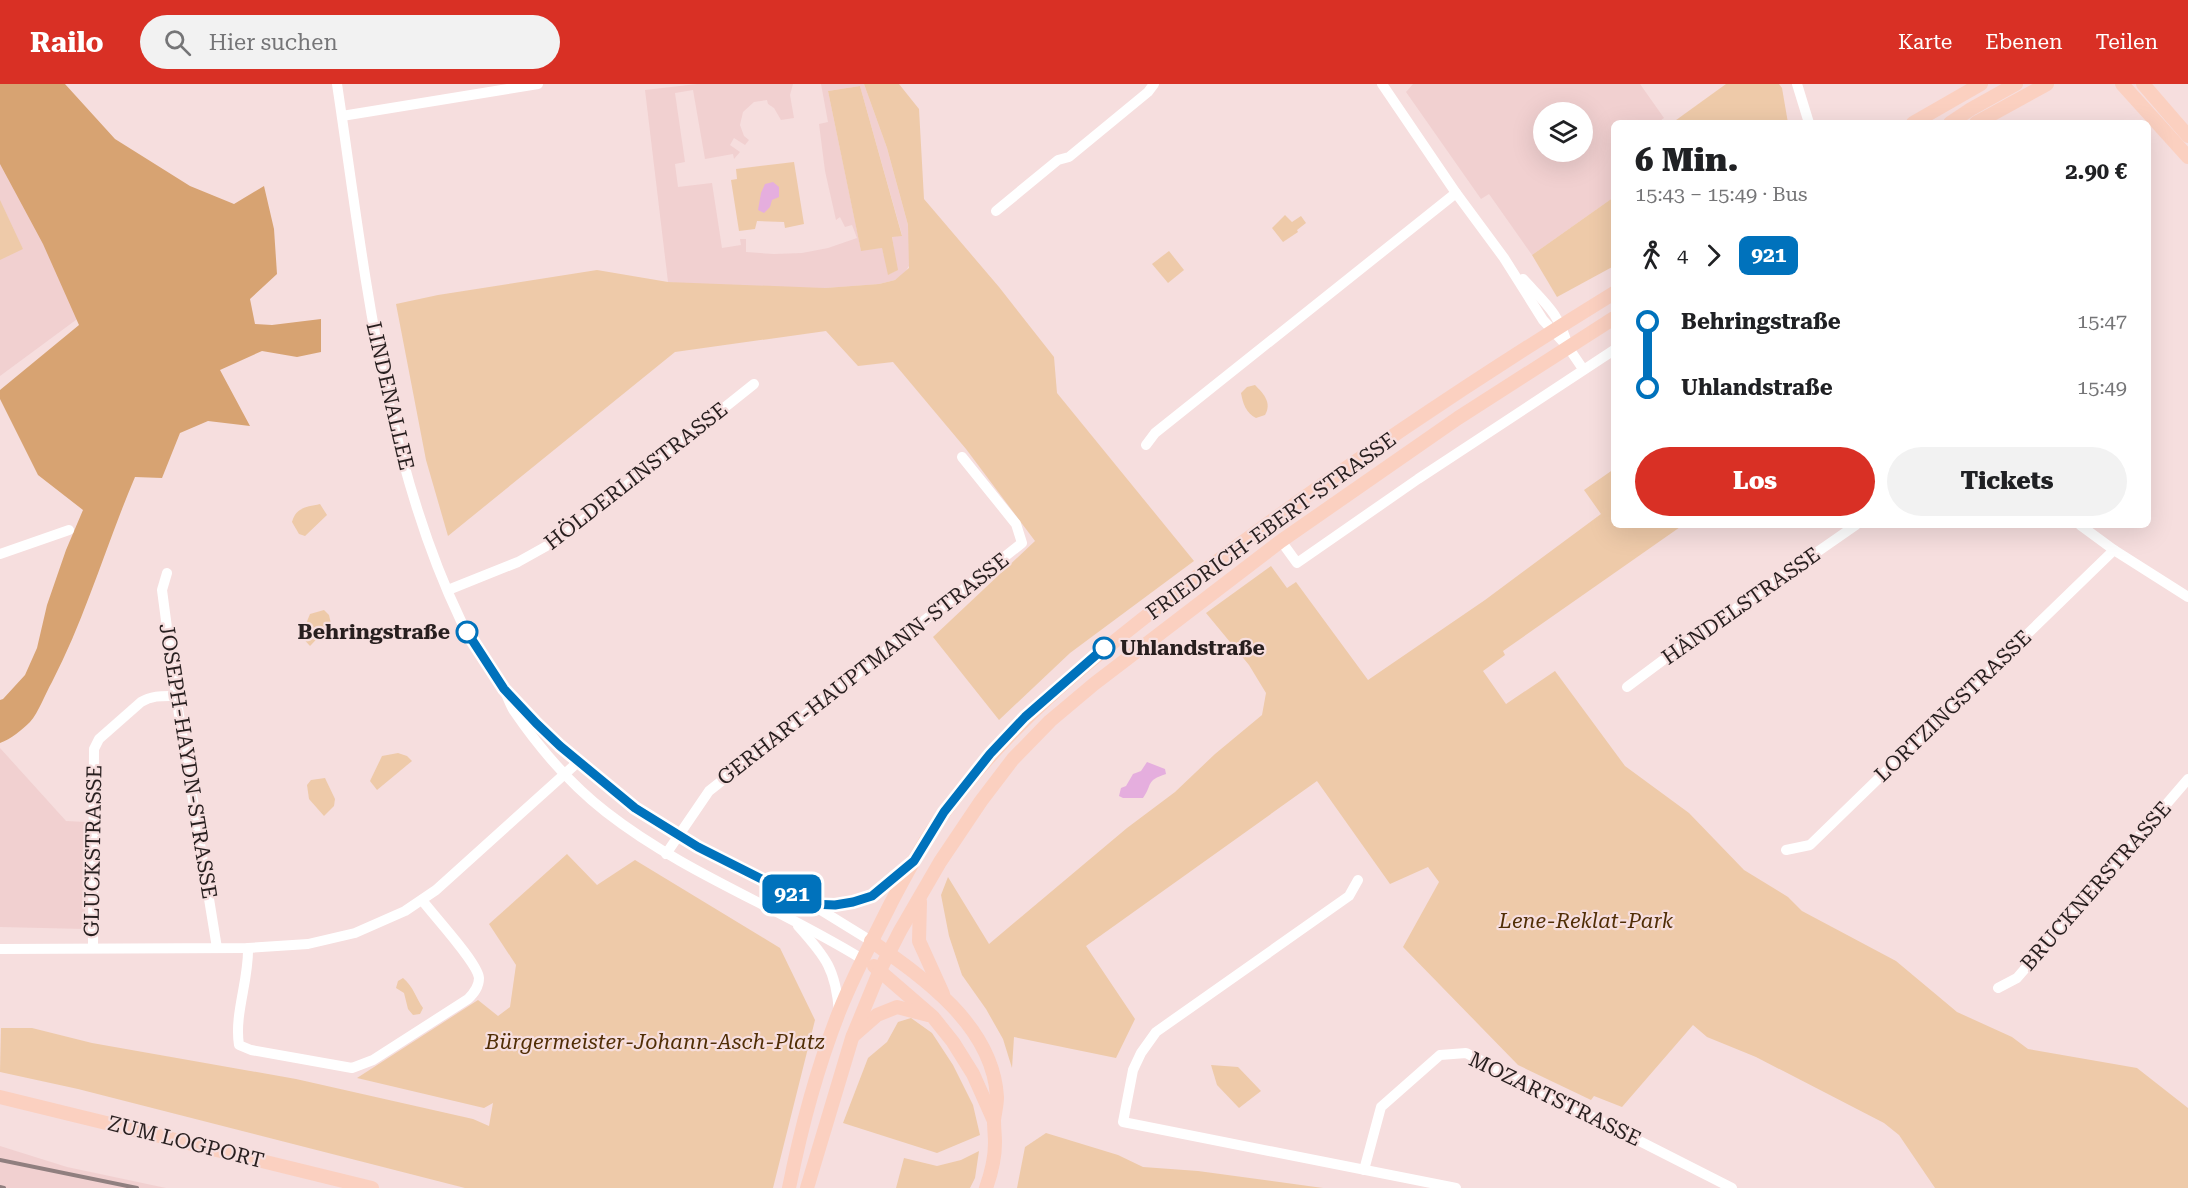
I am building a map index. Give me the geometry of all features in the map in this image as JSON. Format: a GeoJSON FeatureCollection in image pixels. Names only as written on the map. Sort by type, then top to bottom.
{"type":"FeatureCollection","features":[{"type":"Feature","properties":{"kind":"main road"},"geometry":{"type":"LineString","coordinates":[[1918,120],[1982,84]]}},
{"type":"Feature","properties":{"kind":"main road"},"geometry":{"type":"LineString","coordinates":[[1955,120],[2016,84]]}},
{"type":"Feature","properties":{"kind":"main road"},"geometry":{"type":"LineString","coordinates":[[1981,120],[2047,84]]}},
{"type":"Feature","properties":{"kind":"main road"},"geometry":{"type":"LineString","coordinates":[[2122,84],[2188,156]]}},
{"type":"Feature","properties":{"kind":"main road"},"geometry":{"type":"LineString","coordinates":[[2143,84],[2188,136]]}},
{"type":"Feature","properties":{"kind":"main road","name":"FRIEDRICH-EBERT-STRASSE"},"geometry":{"type":"LineString","coordinates":[[789,1188],[806,1114],[839,1013],[862,959],[914,861],[944,812],[990,754],[1025,717],[1072,674],[1260,529],[1376,448],[1611,295]]}},
{"type":"Feature","properties":{"kind":"main road","name":"FRIEDRICH-EBERT-STRASSE"},"geometry":{"type":"LineString","coordinates":[[807,1188],[852,1038],[880,970],[940,862],[981,801],[1013,759],[1039,732],[1112,669],[1281,541],[1458,418],[1611,320]]}},
{"type":"Feature","properties":{"kind":"main road"},"geometry":{"type":"LineString","coordinates":[[920,898],[919,941],[945,999]]}},
{"type":"Feature","properties":{"kind":"main road","name":"LINDENALLEE"},"geometry":{"type":"LineString","coordinates":[[871,941],[889,954]]}},
{"type":"Feature","properties":{"kind":"main road"},"geometry":{"type":"LineString","coordinates":[[889,954],[945,999],[974,1034],[993,1073],[997,1098],[994,1121],[995,1144],[993,1164],[986,1188]]}},
{"type":"Feature","properties":{"kind":"main road","name":"LINDENALLEE"},"geometry":{"type":"LineString","coordinates":[[862,959],[880,970]]}},
{"type":"Feature","properties":{"kind":"main road"},"geometry":{"type":"LineString","coordinates":[[880,970],[933,1017],[953,1042],[973,1074],[994,1121]]}},
{"type":"Feature","properties":{"kind":"main road"},"geometry":{"type":"LineString","coordinates":[[852,1038],[878,1015],[897,1006],[933,1017]]}},
{"type":"Feature","properties":{"kind":"main road","name":"ZUM LOGPORT"},"geometry":{"type":"LineString","coordinates":[[0,1097],[372,1188]]}},
{"type":"Feature","properties":{"kind":"street","name":"LINDENALLEE"},"geometry":{"type":"LineString","coordinates":[[337,84],[353,208],[372,317],[409,481],[448,590],[467,632],[504,689],[513,709],[564,775],[605,811],[666,854],[826,937],[862,959]]}},
{"type":"Feature","properties":{"kind":"street"},"geometry":{"type":"LineString","coordinates":[[342,116],[538,84]]}},
{"type":"Feature","properties":{"kind":"street"},"geometry":{"type":"LineString","coordinates":[[996,211],[1058,160],[1078,150],[1148,92],[1154,84]]}},
{"type":"Feature","properties":{"kind":"street"},"geometry":{"type":"LineString","coordinates":[[1382,84],[1456,193],[1504,258],[1554,313],[1557,329],[1583,369]]}},
{"type":"Feature","properties":{"kind":"street"},"geometry":{"type":"LineString","coordinates":[[1798,88],[1803,120]]}},
{"type":"Feature","properties":{"kind":"street"},"geometry":{"type":"LineString","coordinates":[[1798,88],[1808,120]]}},
{"type":"Feature","properties":{"kind":"street"},"geometry":{"type":"LineString","coordinates":[[1146,445],[1155,433],[1456,193]]}},
{"type":"Feature","properties":{"kind":"street","name":"FRIEDRICH-EBERT-STRASSE"},"geometry":{"type":"LineString","coordinates":[[1281,541],[1297,563],[1418,478],[1611,352]]}},
{"type":"Feature","properties":{"kind":"street","name":"HÖLDERLINSTRASSE"},"geometry":{"type":"LineString","coordinates":[[448,590],[518,562],[561,538],[754,384]]}},
{"type":"Feature","properties":{"kind":"street","name":"GERHART-HAUPTMANN-STRASSE"},"geometry":{"type":"LineString","coordinates":[[666,854],[709,791],[1022,543],[1016,524],[962,457]]}},
{"type":"Feature","properties":{"kind":"street","name":"HÄNDELSTRASSE"},"geometry":{"type":"LineString","coordinates":[[1627,687],[1852,528]]}},
{"type":"Feature","properties":{"kind":"street"},"geometry":{"type":"LineString","coordinates":[[2084,528],[2188,597]]}},
{"type":"Feature","properties":{"kind":"street"},"geometry":{"type":"LineString","coordinates":[[0,554],[69,530]]}},
{"type":"Feature","properties":{"kind":"street","name":"LORTZINGSTRASSE"},"geometry":{"type":"LineString","coordinates":[[1786,850],[1810,845],[2114,550]]}},
{"type":"Feature","properties":{"kind":"street","name":"JOSEPH-HAYDN-STRASSE"},"geometry":{"type":"LineString","coordinates":[[167,573],[162,590],[176,696],[217,948]]}},
{"type":"Feature","properties":{"kind":"street","name":"LINDENALLEE"},"geometry":{"type":"LineString","coordinates":[[504,689],[560,746],[635,808],[678,836],[811,904],[871,941]]}},
{"type":"Feature","properties":{"kind":"street","name":"GLUCKSTRASSE"},"geometry":{"type":"LineString","coordinates":[[93,948],[94,749],[99,740],[147,698],[176,696]]}},
{"type":"Feature","properties":{"kind":"street"},"geometry":{"type":"LineString","coordinates":[[0,950],[248,948],[308,944],[369,928],[422,900],[579,762]]}},
{"type":"Feature","properties":{"kind":"street","name":"BRUCKNERSTRASSE"},"geometry":{"type":"LineString","coordinates":[[1998,988],[2017,978],[2188,779]]}},
{"type":"Feature","properties":{"kind":"street"},"geometry":{"type":"LineString","coordinates":[[811,904],[835,905],[872,896],[914,861]]}},
{"type":"Feature","properties":{"kind":"street"},"geometry":{"type":"LineString","coordinates":[[1358,880],[1349,896],[1156,1032],[1141,1053],[1133,1070],[1123,1122],[1456,1188]]}},
{"type":"Feature","properties":{"kind":"street"},"geometry":{"type":"LineString","coordinates":[[248,948],[249,964],[237,1033],[239,1045],[251,1050],[352,1068],[373,1060],[476,992],[478,973],[422,900]]}},
{"type":"Feature","properties":{"kind":"street"},"geometry":{"type":"LineString","coordinates":[[794,921],[823,954],[831,967],[837,990],[839,1013]]}},
{"type":"Feature","properties":{"kind":"street","name":"MOZARTSTRASSE"},"geometry":{"type":"LineString","coordinates":[[1364,1170],[1381,1107],[1440,1054],[1466,1053],[1732,1188]]}},
{"type":"Feature","properties":{"kind":"shaded area"},"geometry":{"type":"Polygon","coordinates":[[[0,84],[153,263],[0,376],[0,84]]]}},
{"type":"Feature","properties":{"kind":"shaded area"},"geometry":{"type":"Polygon","coordinates":[[[0,84],[65,84],[115,139],[190,186],[234,204],[264,186],[274,229],[277,274],[250,299],[255,324],[272,325],[321,319],[321,352],[297,357],[262,351],[220,370],[250,426],[208,421],[180,433],[162,478],[135,477],[86,606],[39,708],[30,722],[12,737],[0,743],[0,700],[25,675],[37,648],[47,605],[83,510],[38,475],[0,399],[0,390],[79,325],[43,244],[0,164],[0,84]]]}},
{"type":"Feature","properties":{"kind":"shaded area"},"geometry":{"type":"Polygon","coordinates":[[[697,84],[793,84],[790,95],[794,118],[781,120],[767,100],[754,102],[743,112],[740,125],[744,136],[749,140],[745,145],[734,138],[730,145],[740,152],[734,159],[733,154],[705,159],[693,90],[675,93],[685,162],[675,164],[678,187],[712,183],[722,248],[741,245],[740,239],[746,239],[746,252],[774,254],[802,253],[828,248],[857,238],[852,225],[845,227],[840,217],[836,220],[825,171],[819,124],[828,122],[821,84],[864,84],[887,148],[908,225],[912,261],[904,274],[895,280],[879,284],[825,288],[722,287],[668,282],[645,90],[697,84]],[[860,86],[828,91],[861,250],[882,248],[889,274],[897,270],[892,236],[902,235],[860,86]]]}},
{"type":"Feature","properties":{"kind":"shaded area"},"geometry":{"type":"Polygon","coordinates":[[[1413,84],[1640,84],[1664,118],[1661,120],[1611,120],[1611,199],[1532,255],[1489,194],[1481,199],[1406,92],[1413,84]]]}},
{"type":"Feature","properties":{"kind":"shaded area"},"geometry":{"type":"Polygon","coordinates":[[[773,182],[779,187],[779,197],[772,200],[770,207],[764,213],[758,210],[761,193],[765,184],[773,182]]]}},
{"type":"Feature","properties":{"kind":"shaded area"},"geometry":{"type":"Polygon","coordinates":[[[0,748],[66,821],[86,822],[85,929],[0,927],[0,748]]]}},
{"type":"Feature","properties":{"kind":"shaded area"},"geometry":{"type":"Polygon","coordinates":[[[1147,762],[1165,769],[1166,774],[1152,781],[1143,798],[1119,796],[1121,788],[1126,786],[1133,774],[1141,771],[1147,762]]]}},
{"type":"Feature","properties":{"kind":"shaded area"},"geometry":{"type":"Polygon","coordinates":[[[0,1146],[67,1167],[166,1188],[0,1188],[0,1146]]]}},
{"type":"Feature","properties":{"kind":"green space"},"geometry":{"type":"Polygon","coordinates":[[[864,84],[899,84],[919,109],[924,199],[999,287],[1054,357],[1057,393],[1194,561],[1070,653],[999,720],[933,637],[1035,541],[966,449],[893,362],[858,366],[826,331],[675,352],[448,536],[426,460],[396,304],[438,295],[597,270],[668,282],[825,288],[879,284],[895,280],[909,268],[908,225],[887,148],[864,84]]]}},
{"type":"Feature","properties":{"kind":"green space"},"geometry":{"type":"Polygon","coordinates":[[[1726,84],[1779,84],[1782,88],[1787,120],[1676,120],[1726,84]]]}},
{"type":"Feature","properties":{"kind":"green space"},"geometry":{"type":"Polygon","coordinates":[[[860,86],[902,236],[892,237],[898,270],[888,275],[882,248],[861,251],[828,91],[860,86]]]}},
{"type":"Feature","properties":{"kind":"green space"},"geometry":{"type":"Polygon","coordinates":[[[794,162],[804,224],[785,228],[784,222],[757,221],[755,229],[739,231],[731,180],[737,179],[736,169],[794,162]]]}},
{"type":"Feature","properties":{"kind":"green space"},"geometry":{"type":"Polygon","coordinates":[[[1611,199],[1611,268],[1557,297],[1532,255],[1611,199]]]}},
{"type":"Feature","properties":{"kind":"green space"},"geometry":{"type":"Polygon","coordinates":[[[0,200],[23,249],[0,260],[0,200]]]}},
{"type":"Feature","properties":{"kind":"green space"},"geometry":{"type":"Polygon","coordinates":[[[1285,215],[1292,222],[1301,216],[1306,223],[1297,230],[1298,232],[1283,242],[1272,228],[1285,215]]]}},
{"type":"Feature","properties":{"kind":"green space"},"geometry":{"type":"Polygon","coordinates":[[[1169,251],[1184,270],[1168,283],[1152,264],[1169,251]]]}},
{"type":"Feature","properties":{"kind":"green space"},"geometry":{"type":"Polygon","coordinates":[[[1255,385],[1264,395],[1268,407],[1265,415],[1256,418],[1246,408],[1241,393],[1247,387],[1255,385]]]}},
{"type":"Feature","properties":{"kind":"green space","name":"Lene-Reklat-Park"},"geometry":{"type":"Polygon","coordinates":[[[1611,471],[1611,528],[1679,528],[1503,651],[1505,655],[1483,671],[1506,704],[1555,671],[1625,766],[1689,813],[1744,870],[1788,897],[1802,911],[1896,961],[1957,1012],[2012,1037],[2028,1049],[2137,1068],[2188,1108],[2188,1188],[1935,1188],[1899,1135],[1884,1123],[1756,1057],[1707,1037],[1693,1025],[1622,1107],[1594,1096],[1591,1100],[1518,1065],[1403,947],[1439,882],[1428,867],[1390,884],[1317,781],[1086,946],[1135,1019],[1116,1058],[1014,1037],[1012,1068],[1003,1039],[986,1009],[962,975],[949,936],[941,895],[948,877],[989,944],[1127,828],[1175,792],[1215,754],[1262,715],[1266,693],[1249,665],[1206,613],[1271,566],[1287,588],[1296,582],[1368,680],[1485,600],[1601,514],[1584,490],[1611,471]]]}},
{"type":"Feature","properties":{"kind":"green space"},"geometry":{"type":"Polygon","coordinates":[[[320,504],[327,515],[305,536],[299,534],[292,522],[296,513],[303,508],[320,504]]]}},
{"type":"Feature","properties":{"kind":"green space"},"geometry":{"type":"Polygon","coordinates":[[[324,610],[329,615],[331,624],[310,646],[301,636],[310,614],[324,610]]]}},
{"type":"Feature","properties":{"kind":"green space"},"geometry":{"type":"Polygon","coordinates":[[[398,753],[407,756],[412,761],[377,790],[370,781],[382,756],[398,753]]]}},
{"type":"Feature","properties":{"kind":"green space"},"geometry":{"type":"Polygon","coordinates":[[[325,778],[335,799],[334,806],[324,816],[309,799],[307,785],[311,780],[325,778]]]}},
{"type":"Feature","properties":{"kind":"green space","name":"Bürgermeister-Johann-Asch-Platz"},"geometry":{"type":"Polygon","coordinates":[[[567,854],[597,885],[635,860],[780,948],[815,1020],[773,1188],[465,1188],[78,1089],[0,1072],[1,1028],[32,1028],[92,1043],[296,1079],[473,1119],[489,1126],[493,1103],[484,1108],[357,1078],[478,1000],[498,1016],[510,1007],[516,965],[489,924],[567,854]]]}},
{"type":"Feature","properties":{"kind":"green space"},"geometry":{"type":"Polygon","coordinates":[[[403,978],[412,988],[423,1008],[420,1014],[413,1015],[408,1009],[404,993],[396,988],[398,981],[403,978]]]}},
{"type":"Feature","properties":{"kind":"green space"},"geometry":{"type":"Polygon","coordinates":[[[911,1018],[932,1033],[953,1065],[973,1105],[980,1135],[937,1153],[843,1123],[868,1058],[887,1042],[898,1022],[911,1018]]]}},
{"type":"Feature","properties":{"kind":"green space"},"geometry":{"type":"Polygon","coordinates":[[[1211,1065],[1238,1067],[1261,1091],[1239,1108],[1217,1085],[1211,1065]]]}},
{"type":"Feature","properties":{"kind":"green space"},"geometry":{"type":"Polygon","coordinates":[[[1046,1133],[1118,1155],[1143,1167],[1198,1171],[1323,1188],[1017,1188],[1025,1147],[1046,1133]]]}},
{"type":"Feature","properties":{"kind":"green space"},"geometry":{"type":"Polygon","coordinates":[[[979,1151],[975,1178],[970,1188],[896,1188],[904,1158],[937,1166],[961,1160],[979,1151]]]}},
{"type":"Feature","properties":{"kind":"railway"},"geometry":{"type":"LineString","coordinates":[[0,1160],[137,1188]]}},
{"type":"Feature","properties":{"kind":"railway"},"geometry":{"type":"LineString","coordinates":[[0,1187],[4,1188]]}},
{"type":"Feature","properties":{"kind":"bus line","name":"921"},"geometry":{"type":"LineString","coordinates":[[467,632],[504,689],[536,723],[601,782],[635,808],[698,847],[811,904],[835,905],[872,896],[914,861],[944,812],[990,754],[1025,717],[1104,648]]}},
{"type":"Feature","properties":{"kind":"place","name":"Behringstraße"},"geometry":{"type":"Point","coordinates":[467,632]}},
{"type":"Feature","properties":{"kind":"place","name":"Uhlandstraße"},"geometry":{"type":"Point","coordinates":[1104,648]}}]}
